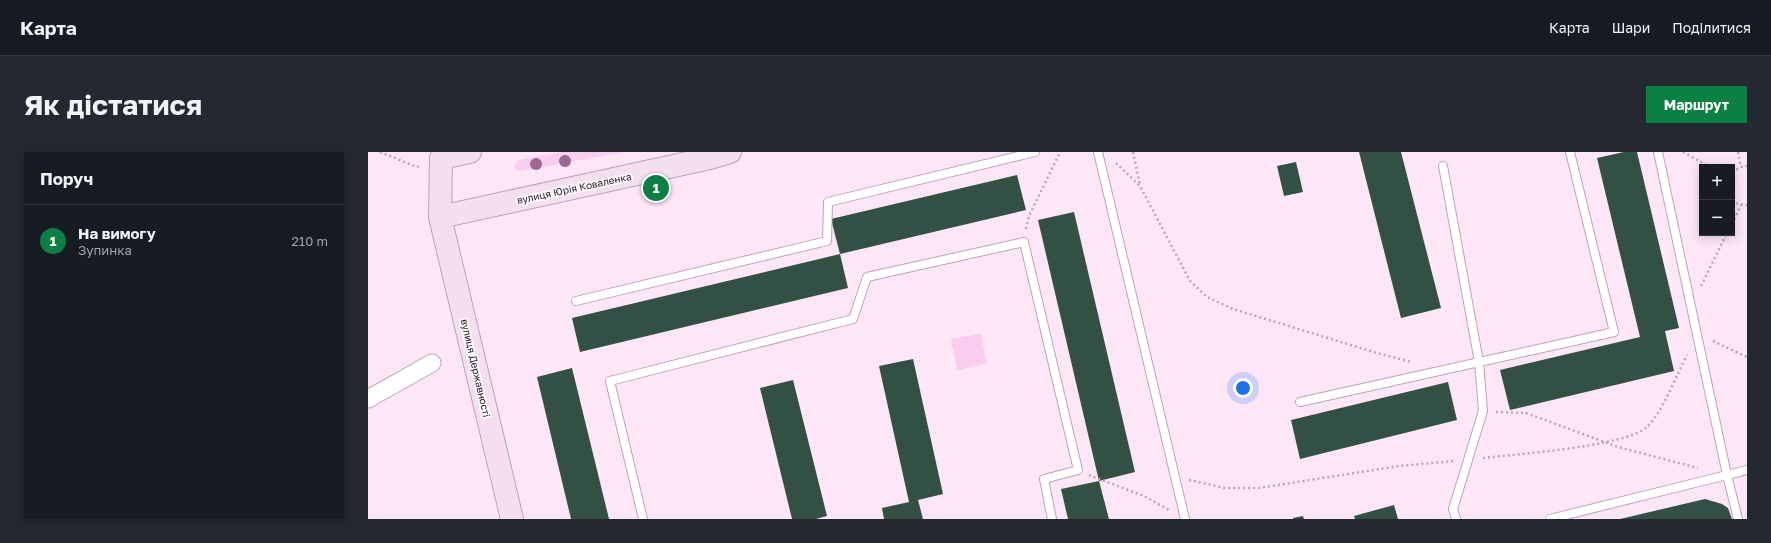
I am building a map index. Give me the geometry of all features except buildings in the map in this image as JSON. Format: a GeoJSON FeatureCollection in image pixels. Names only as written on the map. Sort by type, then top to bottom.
{"type":"FeatureCollection","features":[{"type":"Feature","properties":{"kind":"street"},"geometry":{"type":"LineString","coordinates":[[442,155],[470,152]]}},
{"type":"Feature","properties":{"kind":"street","name":"вулиця Юрія Коваленка"},"geometry":{"type":"LineString","coordinates":[[440,217],[710,158],[730,152]]}},
{"type":"Feature","properties":{"kind":"street","name":"вулиця Державності"},"geometry":{"type":"LineString","coordinates":[[442,155],[440,217],[512,519]]}},
{"type":"Feature","properties":{"kind":"street"},"geometry":{"type":"LineString","coordinates":[[368,399],[432,363]]}},
{"type":"Feature","properties":{"kind":"lane"},"geometry":{"type":"LineString","coordinates":[[576,301],[827,241],[828,202],[1035,152]]}},
{"type":"Feature","properties":{"kind":"lane"},"geometry":{"type":"LineString","coordinates":[[1098,152],[1185,519]]}},
{"type":"Feature","properties":{"kind":"lane"},"geometry":{"type":"LineString","coordinates":[[1300,402],[1614,332],[1570,152]]}},
{"type":"Feature","properties":{"kind":"lane"},"geometry":{"type":"LineString","coordinates":[[1658,152],[1692,304],[1727,475],[1738,519]]}},
{"type":"Feature","properties":{"kind":"lane"},"geometry":{"type":"LineString","coordinates":[[1443,166],[1479,362],[1483,411],[1454,509],[1456,519]]}},
{"type":"Feature","properties":{"kind":"lane"},"geometry":{"type":"LineString","coordinates":[[643,519],[610,381],[853,319],[867,278],[1024,242],[1078,470],[1044,479],[1052,519]]}},
{"type":"Feature","properties":{"kind":"lane"},"geometry":{"type":"LineString","coordinates":[[1550,519],[1747,470]]}},
{"type":"Feature","properties":{"kind":"path"},"geometry":{"type":"LineString","coordinates":[[380,152],[417,167],[442,155]]}},
{"type":"Feature","properties":{"kind":"path"},"geometry":{"type":"LineString","coordinates":[[1024,242],[1029,216],[1060,152]]}},
{"type":"Feature","properties":{"kind":"path"},"geometry":{"type":"LineString","coordinates":[[1133,152],[1140,186],[1190,281],[1207,296],[1233,310],[1377,354],[1416,363]]}},
{"type":"Feature","properties":{"kind":"path"},"geometry":{"type":"LineString","coordinates":[[1683,152],[1705,164]]}},
{"type":"Feature","properties":{"kind":"path"},"geometry":{"type":"LineString","coordinates":[[1738,152],[1741,166]]}},
{"type":"Feature","properties":{"kind":"path"},"geometry":{"type":"LineString","coordinates":[[1114,161],[1140,186]]}},
{"type":"Feature","properties":{"kind":"path"},"geometry":{"type":"LineString","coordinates":[[1735,170],[1741,166],[1747,166]]}},
{"type":"Feature","properties":{"kind":"path"},"geometry":{"type":"LineString","coordinates":[[1735,202],[1741,205],[1747,205]]}},
{"type":"Feature","properties":{"kind":"path"},"geometry":{"type":"LineString","coordinates":[[1735,218],[1741,205]]}},
{"type":"Feature","properties":{"kind":"path"},"geometry":{"type":"LineString","coordinates":[[1692,304],[1726,236]]}},
{"type":"Feature","properties":{"kind":"path"},"geometry":{"type":"LineString","coordinates":[[1175,477],[1225,488],[1259,488],[1399,466],[1468,460],[1604,442],[1635,434],[1647,426],[1657,414],[1698,334],[1747,357]]}},
{"type":"Feature","properties":{"kind":"path"},"geometry":{"type":"LineString","coordinates":[[1483,411],[1526,413],[1604,442],[1727,475]]}},
{"type":"Feature","properties":{"kind":"path"},"geometry":{"type":"LineString","coordinates":[[1078,470],[1100,480],[1144,496],[1171,511]]}},
{"type":"Feature","properties":{"kind":"shaded area"},"geometry":{"type":"Polygon","coordinates":[[[563,152],[624,152],[521,171],[516,170],[514,167],[517,160],[563,152]]]}},
{"type":"Feature","properties":{"kind":"shaded area"},"geometry":{"type":"Polygon","coordinates":[[[981,334],[987,364],[957,370],[951,339],[981,334]]]}},
{"type":"Feature","properties":{"kind":"place","name":"На вимогу"},"geometry":{"type":"Point","coordinates":[656,188]}}]}
